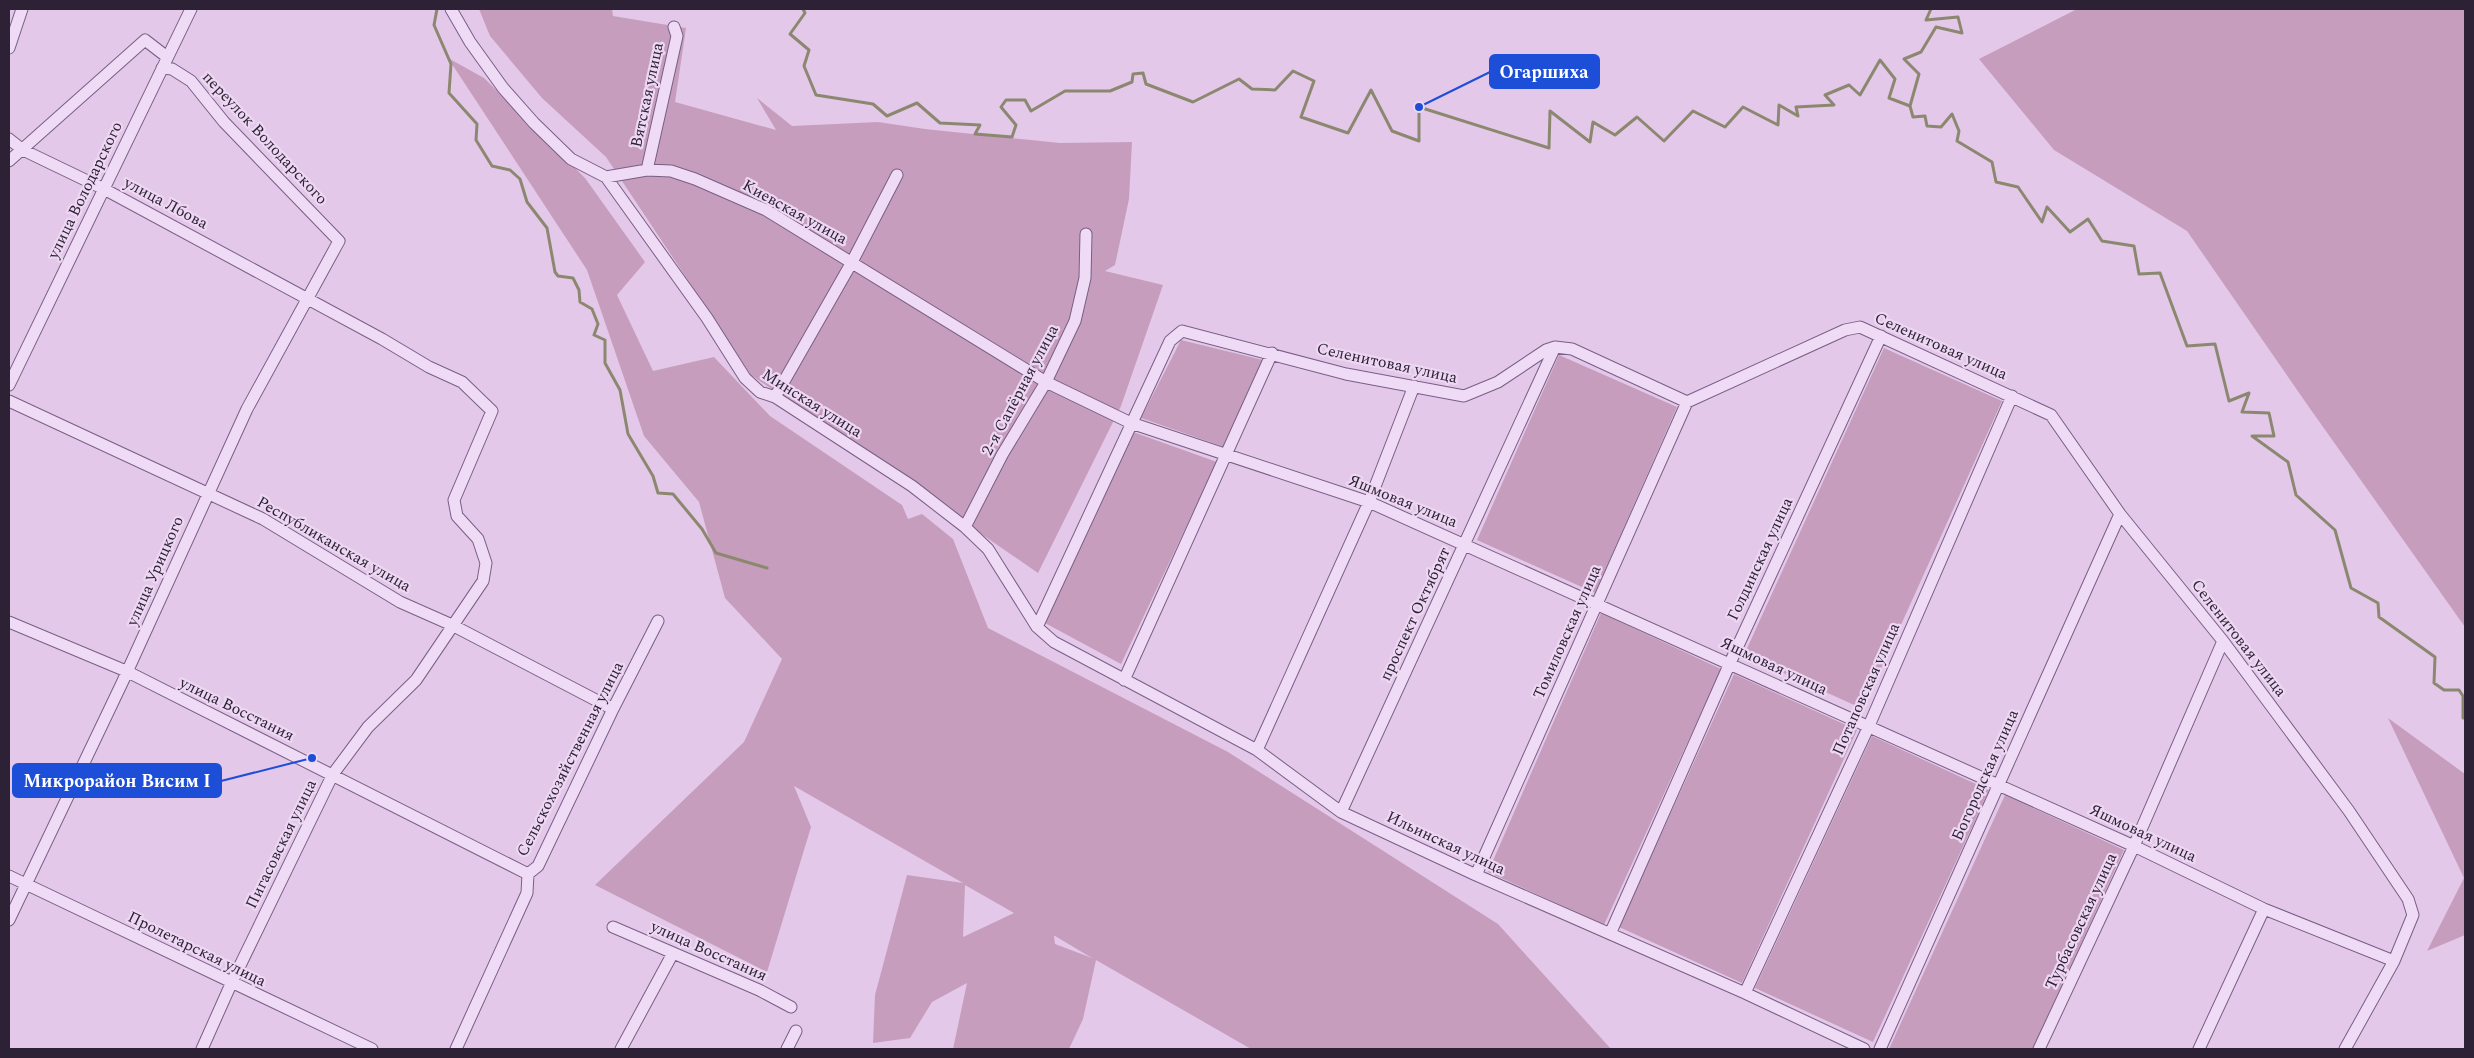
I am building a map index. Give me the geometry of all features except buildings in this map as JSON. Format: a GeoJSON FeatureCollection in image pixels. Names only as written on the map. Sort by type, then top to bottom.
{"type":"FeatureCollection","features":[{"type":"Feature","properties":{"kind":"street"},"geometry":{"type":"LineString","coordinates":[[9,48],[22,9]]}},
{"type":"Feature","properties":{"kind":"street","name":"улица Володарского"},"geometry":{"type":"LineString","coordinates":[[9,385],[191,9]]}},
{"type":"Feature","properties":{"kind":"street"},"geometry":{"type":"LineString","coordinates":[[450,9],[470,42],[503,88],[534,123],[571,159],[606,177]]}},
{"type":"Feature","properties":{"kind":"street","name":"Вятская улица"},"geometry":{"type":"LineString","coordinates":[[647,170],[677,36],[674,27]]}},
{"type":"Feature","properties":{"kind":"street","name":"переулок Володарского"},"geometry":{"type":"LineString","coordinates":[[23,150],[144,40],[172,69],[191,81],[224,122],[339,241]]}},
{"type":"Feature","properties":{"kind":"street","name":"улица Лбова"},"geometry":{"type":"LineString","coordinates":[[9,140],[23,150],[104,189],[306,298],[429,367],[462,382],[492,411]]}},
{"type":"Feature","properties":{"kind":"street"},"geometry":{"type":"LineString","coordinates":[[9,162],[23,150]]}},
{"type":"Feature","properties":{"kind":"street","name":"Киевская улица"},"geometry":{"type":"LineString","coordinates":[[606,177],[647,170],[671,171],[713,186],[766,210],[1046,382],[1131,423]]}},
{"type":"Feature","properties":{"kind":"street"},"geometry":{"type":"LineString","coordinates":[[775,397],[852,262],[897,175]]}},
{"type":"Feature","properties":{"kind":"street","name":"Минская улица"},"geometry":{"type":"LineString","coordinates":[[606,177],[707,318],[744,378],[760,392],[775,397],[912,486],[965,527],[988,549],[1037,627]]}},
{"type":"Feature","properties":{"kind":"street","name":"2-я Сапёрная улица"},"geometry":{"type":"LineString","coordinates":[[965,527],[1002,455],[1046,382],[1075,320],[1086,278],[1086,234]]}},
{"type":"Feature","properties":{"kind":"street","name":"улица Урицкого"},"geometry":{"type":"LineString","coordinates":[[9,920],[247,409],[306,298],[339,241]]}},
{"type":"Feature","properties":{"kind":"street","name":"Селенитовая улица"},"geometry":{"type":"LineString","coordinates":[[1687,402],[1845,330],[1860,327],[2051,415],[2120,514],[2223,641],[2349,812],[2408,899],[2413,915],[2394,961]]}},
{"type":"Feature","properties":{"kind":"street","name":"Селенитовая улица"},"geometry":{"type":"LineString","coordinates":[[1131,423],[1170,341],[1182,331],[1272,353],[1346,374],[1464,396],[1484,389],[1546,350],[1555,347]]}},
{"type":"Feature","properties":{"kind":"street","name":"Голдинская улица"},"geometry":{"type":"LineString","coordinates":[[1610,934],[1730,663],[1880,336]]}},
{"type":"Feature","properties":{"kind":"street"},"geometry":{"type":"LineString","coordinates":[[1555,347],[1572,349],[1687,402]]}},
{"type":"Feature","properties":{"kind":"street","name":"проспект Октябрят"},"geometry":{"type":"LineString","coordinates":[[1342,812],[1555,347]]}},
{"type":"Feature","properties":{"kind":"street"},"geometry":{"type":"LineString","coordinates":[[1124,680],[1272,353]]}},
{"type":"Feature","properties":{"kind":"street"},"geometry":{"type":"LineString","coordinates":[[1257,750],[1369,502],[1414,386]]}},
{"type":"Feature","properties":{"kind":"street","name":"Потаповская улица"},"geometry":{"type":"LineString","coordinates":[[1745,993],[1868,728],[2012,396]]}},
{"type":"Feature","properties":{"kind":"street","name":"Республиканская улица"},"geometry":{"type":"LineString","coordinates":[[9,401],[263,520],[400,602],[452,625],[613,709]]}},
{"type":"Feature","properties":{"kind":"street","name":"Томиловская улица"},"geometry":{"type":"LineString","coordinates":[[1476,875],[1687,402]]}},
{"type":"Feature","properties":{"kind":"street","name":"Пигасовская улица"},"geometry":{"type":"LineString","coordinates":[[202,1049],[231,984],[333,774],[368,726],[416,680],[483,581],[486,563],[478,539],[457,516],[454,500],[492,411]]}},
{"type":"Feature","properties":{"kind":"street"},"geometry":{"type":"LineString","coordinates":[[1037,627],[1131,423]]}},
{"type":"Feature","properties":{"kind":"street","name":"Яшмовая улица"},"geometry":{"type":"LineString","coordinates":[[1131,423],[1369,502],[2134,846],[2264,909],[2394,961]]}},
{"type":"Feature","properties":{"kind":"street","name":"Богородская улица"},"geometry":{"type":"LineString","coordinates":[[1880,1049],[2120,514]]}},
{"type":"Feature","properties":{"kind":"street","name":"Сельскохозяйственная улица"},"geometry":{"type":"LineString","coordinates":[[456,1049],[527,893],[528,874],[538,866],[613,709],[658,621]]}},
{"type":"Feature","properties":{"kind":"street","name":"улица Восстания"},"geometry":{"type":"LineString","coordinates":[[9,622],[126,671],[528,874]]}},
{"type":"Feature","properties":{"kind":"street","name":"Ильинская улица"},"geometry":{"type":"LineString","coordinates":[[1037,627],[1054,642],[1257,750],[1342,812],[1476,875],[1745,993],[1864,1049]]}},
{"type":"Feature","properties":{"kind":"street","name":"Турбасовская улица"},"geometry":{"type":"LineString","coordinates":[[2039,1049],[2134,846],[2223,641]]}},
{"type":"Feature","properties":{"kind":"street","name":"Пролетарская улица"},"geometry":{"type":"LineString","coordinates":[[9,876],[231,984],[372,1049]]}},
{"type":"Feature","properties":{"kind":"street"},"geometry":{"type":"LineString","coordinates":[[2199,1049],[2264,909]]}},
{"type":"Feature","properties":{"kind":"street","name":"улица Восстания"},"geometry":{"type":"LineString","coordinates":[[612,927],[759,990],[791,1007]]}},
{"type":"Feature","properties":{"kind":"street"},"geometry":{"type":"LineString","coordinates":[[621,1049],[662,970],[673,953]]}},
{"type":"Feature","properties":{"kind":"street"},"geometry":{"type":"LineString","coordinates":[[2345,1049],[2394,961]]}},
{"type":"Feature","properties":{"kind":"street"},"geometry":{"type":"LineString","coordinates":[[787,1049],[796,1031]]}},
{"type":"Feature","properties":{"kind":"shaded area"},"geometry":{"type":"Polygon","coordinates":[[[479,9],[612,9],[613,16],[686,28],[675,102],[776,130],[757,98],[792,126],[878,122],[925,129],[1060,143],[1132,142],[1129,199],[1115,265],[1105,271],[1163,285],[1121,406],[1038,573],[751,375],[606,157],[542,98],[490,36],[479,9]]]}},
{"type":"Feature","properties":{"kind":"shaded area"},"geometry":{"type":"Polygon","coordinates":[[[2077,9],[2465,9],[2465,627],[2187,231],[2054,150],[1979,59],[2077,9]]]}},
{"type":"Feature","properties":{"kind":"shaded area"},"geometry":{"type":"Polygon","coordinates":[[[448,58],[484,78],[585,178],[645,262],[617,295],[653,371],[714,357],[770,416],[902,505],[908,519],[922,514],[953,539],[988,628],[1228,752],[1498,924],[1611,1049],[1251,1049],[1096,960],[1083,1019],[1069,1049],[953,1049],[967,983],[932,1002],[910,1038],[873,1043],[875,995],[907,875],[963,883],[794,786],[811,827],[767,972],[595,885],[744,742],[782,659],[725,598],[699,502],[644,436],[587,270],[448,58]],[[965,885],[963,937],[1014,913],[965,885]],[[1055,936],[1055,944],[1092,958],[1055,936]]]}},
{"type":"Feature","properties":{"kind":"shaded area"},"geometry":{"type":"Polygon","coordinates":[[[1181,340],[1263,360],[1224,447],[1141,418],[1181,340]]]}},
{"type":"Feature","properties":{"kind":"shaded area"},"geometry":{"type":"Polygon","coordinates":[[[1884,348],[2002,401],[1863,709],[1744,655],[1884,348]]]}},
{"type":"Feature","properties":{"kind":"shaded area"},"geometry":{"type":"Polygon","coordinates":[[[1559,355],[1677,407],[1595,593],[1477,540],[1559,355]]]}},
{"type":"Feature","properties":{"kind":"shaded area"},"geometry":{"type":"Polygon","coordinates":[[[1133,432],[1217,462],[1121,664],[1045,623],[1133,432]]]}},
{"type":"Feature","properties":{"kind":"shaded area"},"geometry":{"type":"Polygon","coordinates":[[[1601,613],[1721,669],[1604,925],[1488,872],[1601,613]]]}},
{"type":"Feature","properties":{"kind":"shaded area"},"geometry":{"type":"Polygon","coordinates":[[[1734,674],[1857,730],[1742,983],[1619,927],[1734,674]]]}},
{"type":"Feature","properties":{"kind":"shaded area"},"geometry":{"type":"Polygon","coordinates":[[[2388,718],[2465,774],[2465,935],[2427,951],[2464,878],[2388,718]]]}},
{"type":"Feature","properties":{"kind":"shaded area"},"geometry":{"type":"Polygon","coordinates":[[[1872,736],[1989,790],[1873,1042],[1755,988],[1872,736]]]}},
{"type":"Feature","properties":{"kind":"shaded area"},"geometry":{"type":"Polygon","coordinates":[[[2005,795],[2124,850],[2033,1049],[1889,1049],[2005,795]]]}},
{"type":"Feature","properties":{"kind":"waterway"},"geometry":{"type":"LineString","coordinates":[[437,9],[434,25],[451,64],[449,93],[477,124],[476,140],[492,166],[510,170],[520,179],[527,202],[547,228],[555,272],[558,276],[573,278],[579,290],[580,302],[592,309],[598,324],[594,335],[605,340],[605,363],[620,390],[628,434],[653,476],[658,493],[673,494],[702,529],[716,553],[767,568]]}},
{"type":"Feature","properties":{"kind":"waterway"},"geometry":{"type":"LineString","coordinates":[[803,9],[805,13],[790,34],[809,50],[804,66],[816,95],[873,104],[887,116],[917,103],[940,123],[980,125],[975,134],[1012,137],[1016,125],[1001,107],[1006,100],[1025,100],[1031,111],[1065,91],[1110,91],[1132,82],[1133,74],[1143,73],[1146,84],[1193,102],[1239,79],[1252,89],[1275,90],[1293,71],[1314,81],[1301,117],[1348,133],[1371,90],[1392,131],[1419,141],[1419,107],[1549,148],[1550,111],[1590,142],[1593,122],[1615,135],[1637,117],[1664,141],[1693,111],[1725,127],[1743,107],[1778,125],[1779,105],[1798,116],[1796,107],[1834,105],[1825,95],[1849,85],[1860,95],[1880,60],[1895,79],[1889,98],[1910,106],[1919,74],[1904,59],[1921,52],[1936,27],[1962,33],[1958,17],[1926,20],[1931,9]]}},
{"type":"Feature","properties":{"kind":"waterway"},"geometry":{"type":"LineString","coordinates":[[1910,106],[1913,117],[1925,116],[1927,126],[1941,127],[1952,114],[1959,131],[1957,141],[1992,162],[1996,182],[2018,187],[2042,222],[2047,207],[2070,232],[2088,219],[2102,241],[2134,246],[2139,274],[2160,273],[2187,346],[2215,344],[2229,401],[2249,393],[2242,412],[2269,413],[2274,436],[2252,436],[2288,462],[2296,495],[2335,530],[2351,588],[2378,603],[2379,617],[2435,657],[2434,683],[2444,690],[2459,690],[2463,696],[2463,718],[2465,718]]}},
{"type":"Feature","properties":{"kind":"place","name":"Огаршиха"},"geometry":{"type":"Point","coordinates":[1419,107]}},
{"type":"Feature","properties":{"kind":"place","name":"Микрорайон Висим I"},"geometry":{"type":"Point","coordinates":[312,758]}}]}
